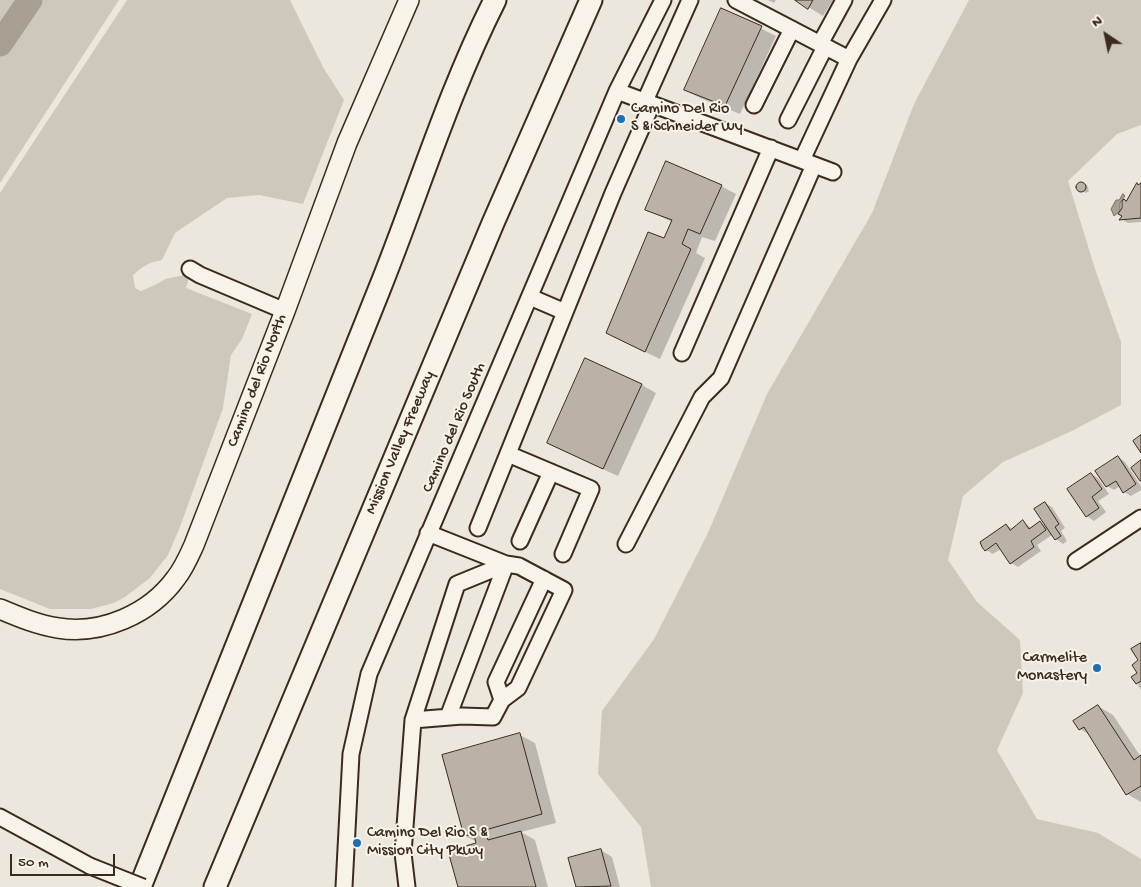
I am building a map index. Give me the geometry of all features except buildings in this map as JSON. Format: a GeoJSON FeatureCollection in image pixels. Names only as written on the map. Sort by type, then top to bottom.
{"type":"FeatureCollection","features":[{"type":"Feature","properties":{"kind":"highway"},"geometry":{"type":"LineString","coordinates":[[141,887],[382,282],[472,45],[494,0]]}},
{"type":"Feature","properties":{"kind":"highway","name":"Mission Valley Freeway"},"geometry":{"type":"LineString","coordinates":[[216,887],[493,223],[591,0]]}},
{"type":"Feature","properties":{"kind":"main road","name":"Camino del Rio North"},"geometry":{"type":"LineString","coordinates":[[0,609],[26,620],[73,630],[88,629],[118,622],[151,604],[164,592],[184,566],[194,545],[285,311],[347,143],[409,0]]}},
{"type":"Feature","properties":{"kind":"street","name":"Camino del Rio South"},"geometry":{"type":"LineString","coordinates":[[344,887],[351,754],[369,674],[617,90],[663,0]]}},
{"type":"Feature","properties":{"kind":"street"},"geometry":{"type":"LineString","coordinates":[[478,528],[690,0]]}},
{"type":"Feature","properties":{"kind":"street"},"geometry":{"type":"LineString","coordinates":[[736,0],[849,59]]}},
{"type":"Feature","properties":{"kind":"street"},"geometry":{"type":"LineString","coordinates":[[788,120],[844,0]]}},
{"type":"Feature","properties":{"kind":"street"},"geometry":{"type":"LineString","coordinates":[[626,544],[702,397],[721,378],[849,59],[883,0]]}},
{"type":"Feature","properties":{"kind":"street"},"geometry":{"type":"LineString","coordinates":[[754,105],[792,29]]}},
{"type":"Feature","properties":{"kind":"street"},"geometry":{"type":"LineString","coordinates":[[617,90],[833,172]]}},
{"type":"Feature","properties":{"kind":"street"},"geometry":{"type":"LineString","coordinates":[[682,353],[771,148]]}},
{"type":"Feature","properties":{"kind":"street"},"geometry":{"type":"LineString","coordinates":[[190,269],[285,311]]}},
{"type":"Feature","properties":{"kind":"street"},"geometry":{"type":"LineString","coordinates":[[530,297],[565,312]]}},
{"type":"Feature","properties":{"kind":"street"},"geometry":{"type":"LineString","coordinates":[[508,454],[591,489],[563,554]]}},
{"type":"Feature","properties":{"kind":"street"},"geometry":{"type":"LineString","coordinates":[[520,541],[551,472]]}},
{"type":"Feature","properties":{"kind":"street"},"geometry":{"type":"LineString","coordinates":[[1076,561],[1141,518]]}},
{"type":"Feature","properties":{"kind":"street"},"geometry":{"type":"LineString","coordinates":[[413,720],[462,716],[493,717],[502,700],[518,688],[564,590],[519,566],[506,564],[428,534]]}},
{"type":"Feature","properties":{"kind":"street"},"geometry":{"type":"LineString","coordinates":[[448,717],[506,564]]}},
{"type":"Feature","properties":{"kind":"street"},"geometry":{"type":"LineString","coordinates":[[407,887],[403,853],[413,720],[457,584],[506,564]]}},
{"type":"Feature","properties":{"kind":"street"},"geometry":{"type":"LineString","coordinates":[[502,700],[496,682],[544,579]]}},
{"type":"Feature","properties":{"kind":"street"},"geometry":{"type":"LineString","coordinates":[[0,818],[90,866],[141,887]]}},
{"type":"Feature","properties":{"kind":"shaded area"},"geometry":{"type":"Polygon","coordinates":[[[0,0],[119,0],[0,183],[0,0]]]}},
{"type":"Feature","properties":{"kind":"shaded area"},"geometry":{"type":"Polygon","coordinates":[[[127,0],[290,0],[323,67],[344,100],[303,204],[259,195],[227,198],[175,233],[162,260],[146,265],[133,275],[135,288],[141,291],[165,279],[190,274],[186,288],[252,314],[242,339],[231,355],[223,408],[168,555],[150,578],[114,603],[91,609],[50,609],[0,589],[0,193],[127,0]]]}},
{"type":"Feature","properties":{"kind":"shaded area"},"geometry":{"type":"Polygon","coordinates":[[[969,0],[1141,0],[1141,125],[1117,134],[1068,181],[1095,269],[1121,342],[1121,405],[1072,431],[1003,462],[963,496],[948,560],[977,602],[1020,640],[1023,693],[997,750],[1037,819],[1098,833],[1141,859],[1141,887],[651,887],[641,827],[598,774],[602,711],[654,639],[707,535],[767,394],[872,213],[914,104],[969,0]]]}},
{"type":"Feature","properties":{"kind":"shaded area"},"geometry":{"type":"Polygon","coordinates":[[[1123,194],[1125,196],[1120,203],[1120,211],[1114,216],[1111,209],[1116,200],[1119,200],[1123,194]]]}},
{"type":"Feature","properties":{"kind":"waterway"},"geometry":{"type":"LineString","coordinates":[[0,44],[30,0]]}},
{"type":"Feature","properties":{"kind":"place","name":"Camino Del Rio S & Schneider Wy"},"geometry":{"type":"Point","coordinates":[621,119]}},
{"type":"Feature","properties":{"kind":"place","name":"Carmelite Monastery"},"geometry":{"type":"Point","coordinates":[1097,668]}},
{"type":"Feature","properties":{"kind":"place","name":"Camino Del Rio S & Mission City Pkwy"},"geometry":{"type":"Point","coordinates":[357,843]}}]}
